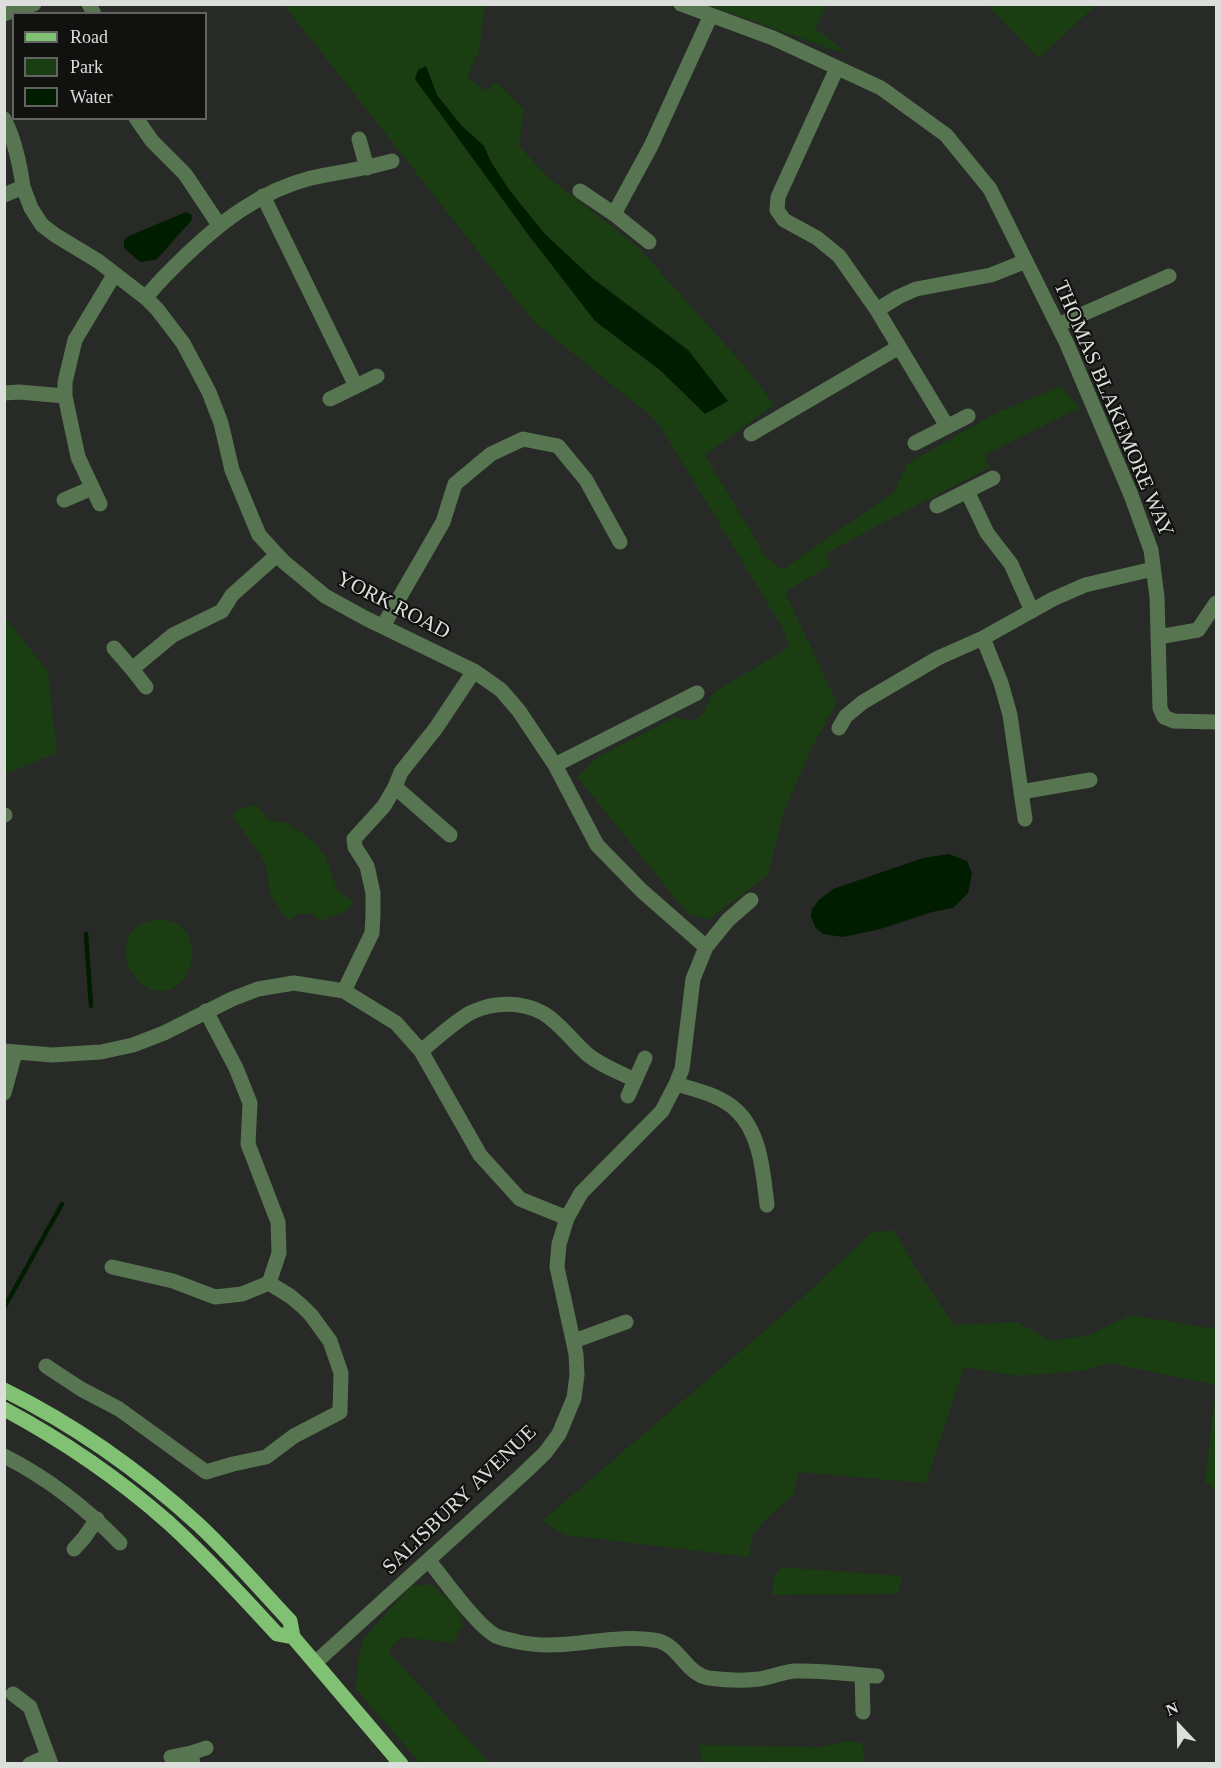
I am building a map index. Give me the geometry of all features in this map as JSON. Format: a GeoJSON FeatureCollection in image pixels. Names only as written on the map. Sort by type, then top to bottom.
{"type":"FeatureCollection","features":[{"type":"Feature","properties":{"kind":"main road"},"geometry":{"type":"LineString","coordinates":[[4,1390],[77,1431],[160,1492],[200,1527],[290,1621],[293,1637],[401,1764]]}},
{"type":"Feature","properties":{"kind":"main road"},"geometry":{"type":"LineString","coordinates":[[4,1409],[67,1445],[136,1496],[201,1554],[277,1634],[293,1637]]}},
{"type":"Feature","properties":{"kind":"street"},"geometry":{"type":"LineString","coordinates":[[4,14],[34,4]]}},
{"type":"Feature","properties":{"kind":"street","name":"THOMAS BLAKEMORE WAY"},"geometry":{"type":"LineString","coordinates":[[681,4],[773,38],[881,88],[946,135],[990,189],[1067,344],[1131,495],[1151,550],[1157,597],[1160,708],[1164,717],[1174,721],[1216,722]]}},
{"type":"Feature","properties":{"kind":"street"},"geometry":{"type":"LineString","coordinates":[[614,214],[651,146],[711,15]]}},
{"type":"Feature","properties":{"kind":"street"},"geometry":{"type":"LineString","coordinates":[[837,68],[778,197],[777,210],[784,220],[818,238],[839,256],[877,310],[947,426]]}},
{"type":"Feature","properties":{"kind":"street","name":"YORK ROAD"},"geometry":{"type":"LineString","coordinates":[[4,119],[9,128],[21,170],[23,187],[31,208],[42,225],[98,261],[146,298],[183,343],[201,375],[221,423],[237,486],[259,535],[277,555],[326,596],[474,670],[501,690],[519,711],[555,765],[597,845],[642,891],[706,947]]}},
{"type":"Feature","properties":{"kind":"street"},"geometry":{"type":"LineString","coordinates":[[137,120],[152,141],[185,174],[219,225]]}},
{"type":"Feature","properties":{"kind":"street"},"geometry":{"type":"LineString","coordinates":[[359,140],[367,168]]}},
{"type":"Feature","properties":{"kind":"street"},"geometry":{"type":"LineString","coordinates":[[146,298],[164,276],[219,225],[263,196],[311,178],[367,168],[392,160]]}},
{"type":"Feature","properties":{"kind":"street"},"geometry":{"type":"LineString","coordinates":[[4,195],[23,187]]}},
{"type":"Feature","properties":{"kind":"street"},"geometry":{"type":"LineString","coordinates":[[580,191],[649,242]]}},
{"type":"Feature","properties":{"kind":"street"},"geometry":{"type":"LineString","coordinates":[[263,196],[356,386]]}},
{"type":"Feature","properties":{"kind":"street"},"geometry":{"type":"LineString","coordinates":[[877,310],[916,289],[991,275],[1026,261]]}},
{"type":"Feature","properties":{"kind":"street"},"geometry":{"type":"LineString","coordinates":[[100,504],[78,457],[65,396],[65,382],[75,340],[114,275]]}},
{"type":"Feature","properties":{"kind":"street"},"geometry":{"type":"LineString","coordinates":[[1058,325],[1169,276]]}},
{"type":"Feature","properties":{"kind":"street"},"geometry":{"type":"LineString","coordinates":[[751,434],[899,347]]}},
{"type":"Feature","properties":{"kind":"street"},"geometry":{"type":"LineString","coordinates":[[330,399],[377,376]]}},
{"type":"Feature","properties":{"kind":"street"},"geometry":{"type":"LineString","coordinates":[[4,393],[65,396]]}},
{"type":"Feature","properties":{"kind":"street"},"geometry":{"type":"LineString","coordinates":[[915,443],[968,416]]}},
{"type":"Feature","properties":{"kind":"street"},"geometry":{"type":"LineString","coordinates":[[383,626],[443,522],[455,484],[491,454],[524,439],[558,446],[586,480],[620,542]]}},
{"type":"Feature","properties":{"kind":"street"},"geometry":{"type":"LineString","coordinates":[[937,506],[993,478]]}},
{"type":"Feature","properties":{"kind":"street"},"geometry":{"type":"LineString","coordinates":[[64,500],[92,488]]}},
{"type":"Feature","properties":{"kind":"street"},"geometry":{"type":"LineString","coordinates":[[966,491],[987,533],[1011,564],[1032,611]]}},
{"type":"Feature","properties":{"kind":"street"},"geometry":{"type":"LineString","coordinates":[[132,669],[173,635],[222,611],[232,595],[277,555]]}},
{"type":"Feature","properties":{"kind":"street"},"geometry":{"type":"LineString","coordinates":[[840,728],[846,716],[863,702],[938,658],[983,638],[1085,585],[1153,569]]}},
{"type":"Feature","properties":{"kind":"street"},"geometry":{"type":"LineString","coordinates":[[1158,638],[1198,630],[1216,603]]}},
{"type":"Feature","properties":{"kind":"street"},"geometry":{"type":"LineString","coordinates":[[983,638],[1010,715],[1025,819]]}},
{"type":"Feature","properties":{"kind":"street"},"geometry":{"type":"LineString","coordinates":[[114,648],[146,687]]}},
{"type":"Feature","properties":{"kind":"street"},"geometry":{"type":"LineString","coordinates":[[344,991],[372,933],[373,893],[367,866],[355,847],[354,839],[384,806],[401,772],[436,728],[474,670]]}},
{"type":"Feature","properties":{"kind":"street"},"geometry":{"type":"LineString","coordinates":[[555,765],[697,693]]}},
{"type":"Feature","properties":{"kind":"street"},"geometry":{"type":"LineString","coordinates":[[1021,792],[1090,780]]}},
{"type":"Feature","properties":{"kind":"street"},"geometry":{"type":"LineString","coordinates":[[395,788],[450,835]]}},
{"type":"Feature","properties":{"kind":"street","name":"SALISBURY AVENUE"},"geometry":{"type":"LineString","coordinates":[[316,1662],[522,1475],[545,1453],[559,1434],[574,1398],[577,1375],[574,1341],[557,1268],[567,1218],[581,1193],[662,1111],[681,1069],[693,979],[706,947],[728,920],[752,900]]}},
{"type":"Feature","properties":{"kind":"street"},"geometry":{"type":"LineString","coordinates":[[4,1092],[10,1052],[77,1054],[101,1052],[133,1045],[258,989],[294,983],[344,991],[396,1023],[421,1051],[480,1155],[520,1199],[567,1218]]}},
{"type":"Feature","properties":{"kind":"street"},"geometry":{"type":"LineString","coordinates":[[421,1051],[470,1013],[498,1004],[513,1004],[544,1013],[593,1059],[635,1080]]}},
{"type":"Feature","properties":{"kind":"street"},"geometry":{"type":"LineString","coordinates":[[112,1267],[173,1281],[215,1297],[242,1294],[269,1283],[279,1253],[278,1222],[248,1144],[250,1103],[236,1068],[206,1011]]}},
{"type":"Feature","properties":{"kind":"street"},"geometry":{"type":"LineString","coordinates":[[628,1095],[645,1058]]}},
{"type":"Feature","properties":{"kind":"street"},"geometry":{"type":"LineString","coordinates":[[676,1084],[722,1101],[736,1110],[750,1128],[759,1150],[767,1205]]}},
{"type":"Feature","properties":{"kind":"street"},"geometry":{"type":"LineString","coordinates":[[46,1366],[81,1389],[120,1409],[206,1472],[266,1457],[294,1436],[340,1412],[341,1373],[330,1341],[311,1315],[290,1296],[269,1283]]}},
{"type":"Feature","properties":{"kind":"street"},"geometry":{"type":"LineString","coordinates":[[574,1341],[627,1322]]}},
{"type":"Feature","properties":{"kind":"street"},"geometry":{"type":"LineString","coordinates":[[4,1456],[27,1467],[78,1503],[120,1543]]}},
{"type":"Feature","properties":{"kind":"street"},"geometry":{"type":"LineString","coordinates":[[74,1549],[97,1519]]}},
{"type":"Feature","properties":{"kind":"street"},"geometry":{"type":"LineString","coordinates":[[429,1561],[481,1623],[495,1635],[508,1640],[532,1645],[558,1646],[632,1637],[658,1640],[673,1647],[693,1671],[706,1677],[757,1679],[791,1671],[869,1675],[863,1712]]}},
{"type":"Feature","properties":{"kind":"street"},"geometry":{"type":"LineString","coordinates":[[13,1694],[30,1707],[49,1760],[30,1764]]}},
{"type":"Feature","properties":{"kind":"street"},"geometry":{"type":"LineString","coordinates":[[171,1756],[192,1758],[206,1748]]}},
{"type":"Feature","properties":{"kind":"green space"},"geometry":{"type":"Polygon","coordinates":[[[284,5],[485,5],[479,51],[467,77],[486,91],[496,82],[524,109],[519,146],[549,178],[638,247],[748,370],[774,405],[705,455],[766,557],[782,570],[894,492],[907,464],[994,414],[1060,386],[1080,408],[984,455],[990,467],[826,553],[831,565],[785,592],[837,703],[812,747],[783,814],[768,875],[709,920],[688,914],[577,777],[598,757],[675,717],[693,721],[703,714],[713,693],[790,647],[782,627],[657,421],[533,321],[284,5]]]}},
{"type":"Feature","properties":{"kind":"green space"},"geometry":{"type":"Polygon","coordinates":[[[708,5],[827,5],[815,28],[846,52],[834,50],[708,5]]]}},
{"type":"Feature","properties":{"kind":"green space"},"geometry":{"type":"Polygon","coordinates":[[[987,5],[1096,5],[1039,58],[987,5]]]}},
{"type":"Feature","properties":{"kind":"green space"},"geometry":{"type":"Polygon","coordinates":[[[5,617],[48,672],[57,753],[5,774],[5,617]]]}},
{"type":"Feature","properties":{"kind":"green space"},"geometry":{"type":"Polygon","coordinates":[[[256,804],[268,820],[287,823],[316,843],[326,859],[338,891],[354,901],[346,911],[320,921],[312,914],[296,914],[290,921],[281,912],[270,893],[266,866],[258,851],[233,818],[235,811],[256,804]]]}},
{"type":"Feature","properties":{"kind":"green space"},"geometry":{"type":"Polygon","coordinates":[[[158,919],[174,922],[184,930],[190,940],[192,950],[188,972],[182,981],[174,988],[163,991],[150,989],[140,982],[131,971],[126,959],[126,946],[130,934],[141,924],[158,919]]]}},
{"type":"Feature","properties":{"kind":"green space"},"geometry":{"type":"Polygon","coordinates":[[[894,1230],[915,1267],[954,1325],[1017,1322],[1050,1341],[1089,1335],[1130,1315],[1216,1329],[1216,1385],[1109,1363],[1083,1371],[1018,1376],[964,1367],[926,1483],[798,1472],[794,1494],[767,1518],[752,1536],[749,1557],[565,1535],[542,1521],[790,1309],[871,1233],[894,1230]]]}},
{"type":"Feature","properties":{"kind":"green space"},"geometry":{"type":"Polygon","coordinates":[[[1216,1385],[1216,1490],[1205,1482],[1216,1385]]]}},
{"type":"Feature","properties":{"kind":"green space"},"geometry":{"type":"Polygon","coordinates":[[[781,1567],[902,1576],[898,1594],[772,1595],[774,1577],[781,1567]]]}},
{"type":"Feature","properties":{"kind":"green space"},"geometry":{"type":"Polygon","coordinates":[[[431,1584],[456,1607],[463,1625],[453,1643],[401,1637],[388,1651],[490,1763],[420,1763],[356,1689],[358,1661],[364,1638],[411,1586],[431,1584]]]}},
{"type":"Feature","properties":{"kind":"green space"},"geometry":{"type":"Polygon","coordinates":[[[848,1741],[862,1743],[865,1763],[770,1764],[765,1761],[751,1764],[703,1763],[698,1745],[818,1747],[848,1741]]]}},
{"type":"Feature","properties":{"kind":"water"},"geometry":{"type":"Polygon","coordinates":[[[426,66],[437,95],[461,125],[484,146],[491,162],[510,191],[545,234],[592,278],[688,350],[728,401],[705,414],[661,371],[595,321],[530,237],[415,79],[418,70],[426,66]]]}},
{"type":"Feature","properties":{"kind":"water"},"geometry":{"type":"Polygon","coordinates":[[[186,212],[192,215],[191,221],[156,260],[140,262],[124,248],[124,240],[129,236],[186,212]]]}},
{"type":"Feature","properties":{"kind":"water"},"geometry":{"type":"Polygon","coordinates":[[[949,854],[967,861],[972,874],[968,893],[953,908],[843,937],[823,934],[815,927],[811,916],[812,909],[833,889],[923,858],[949,854]]]}},
{"type":"Feature","properties":{"kind":"waterway"},"geometry":{"type":"LineString","coordinates":[[86,934],[91,1006]]}},
{"type":"Feature","properties":{"kind":"waterway"},"geometry":{"type":"LineString","coordinates":[[4,1308],[62,1204]]}}]}
